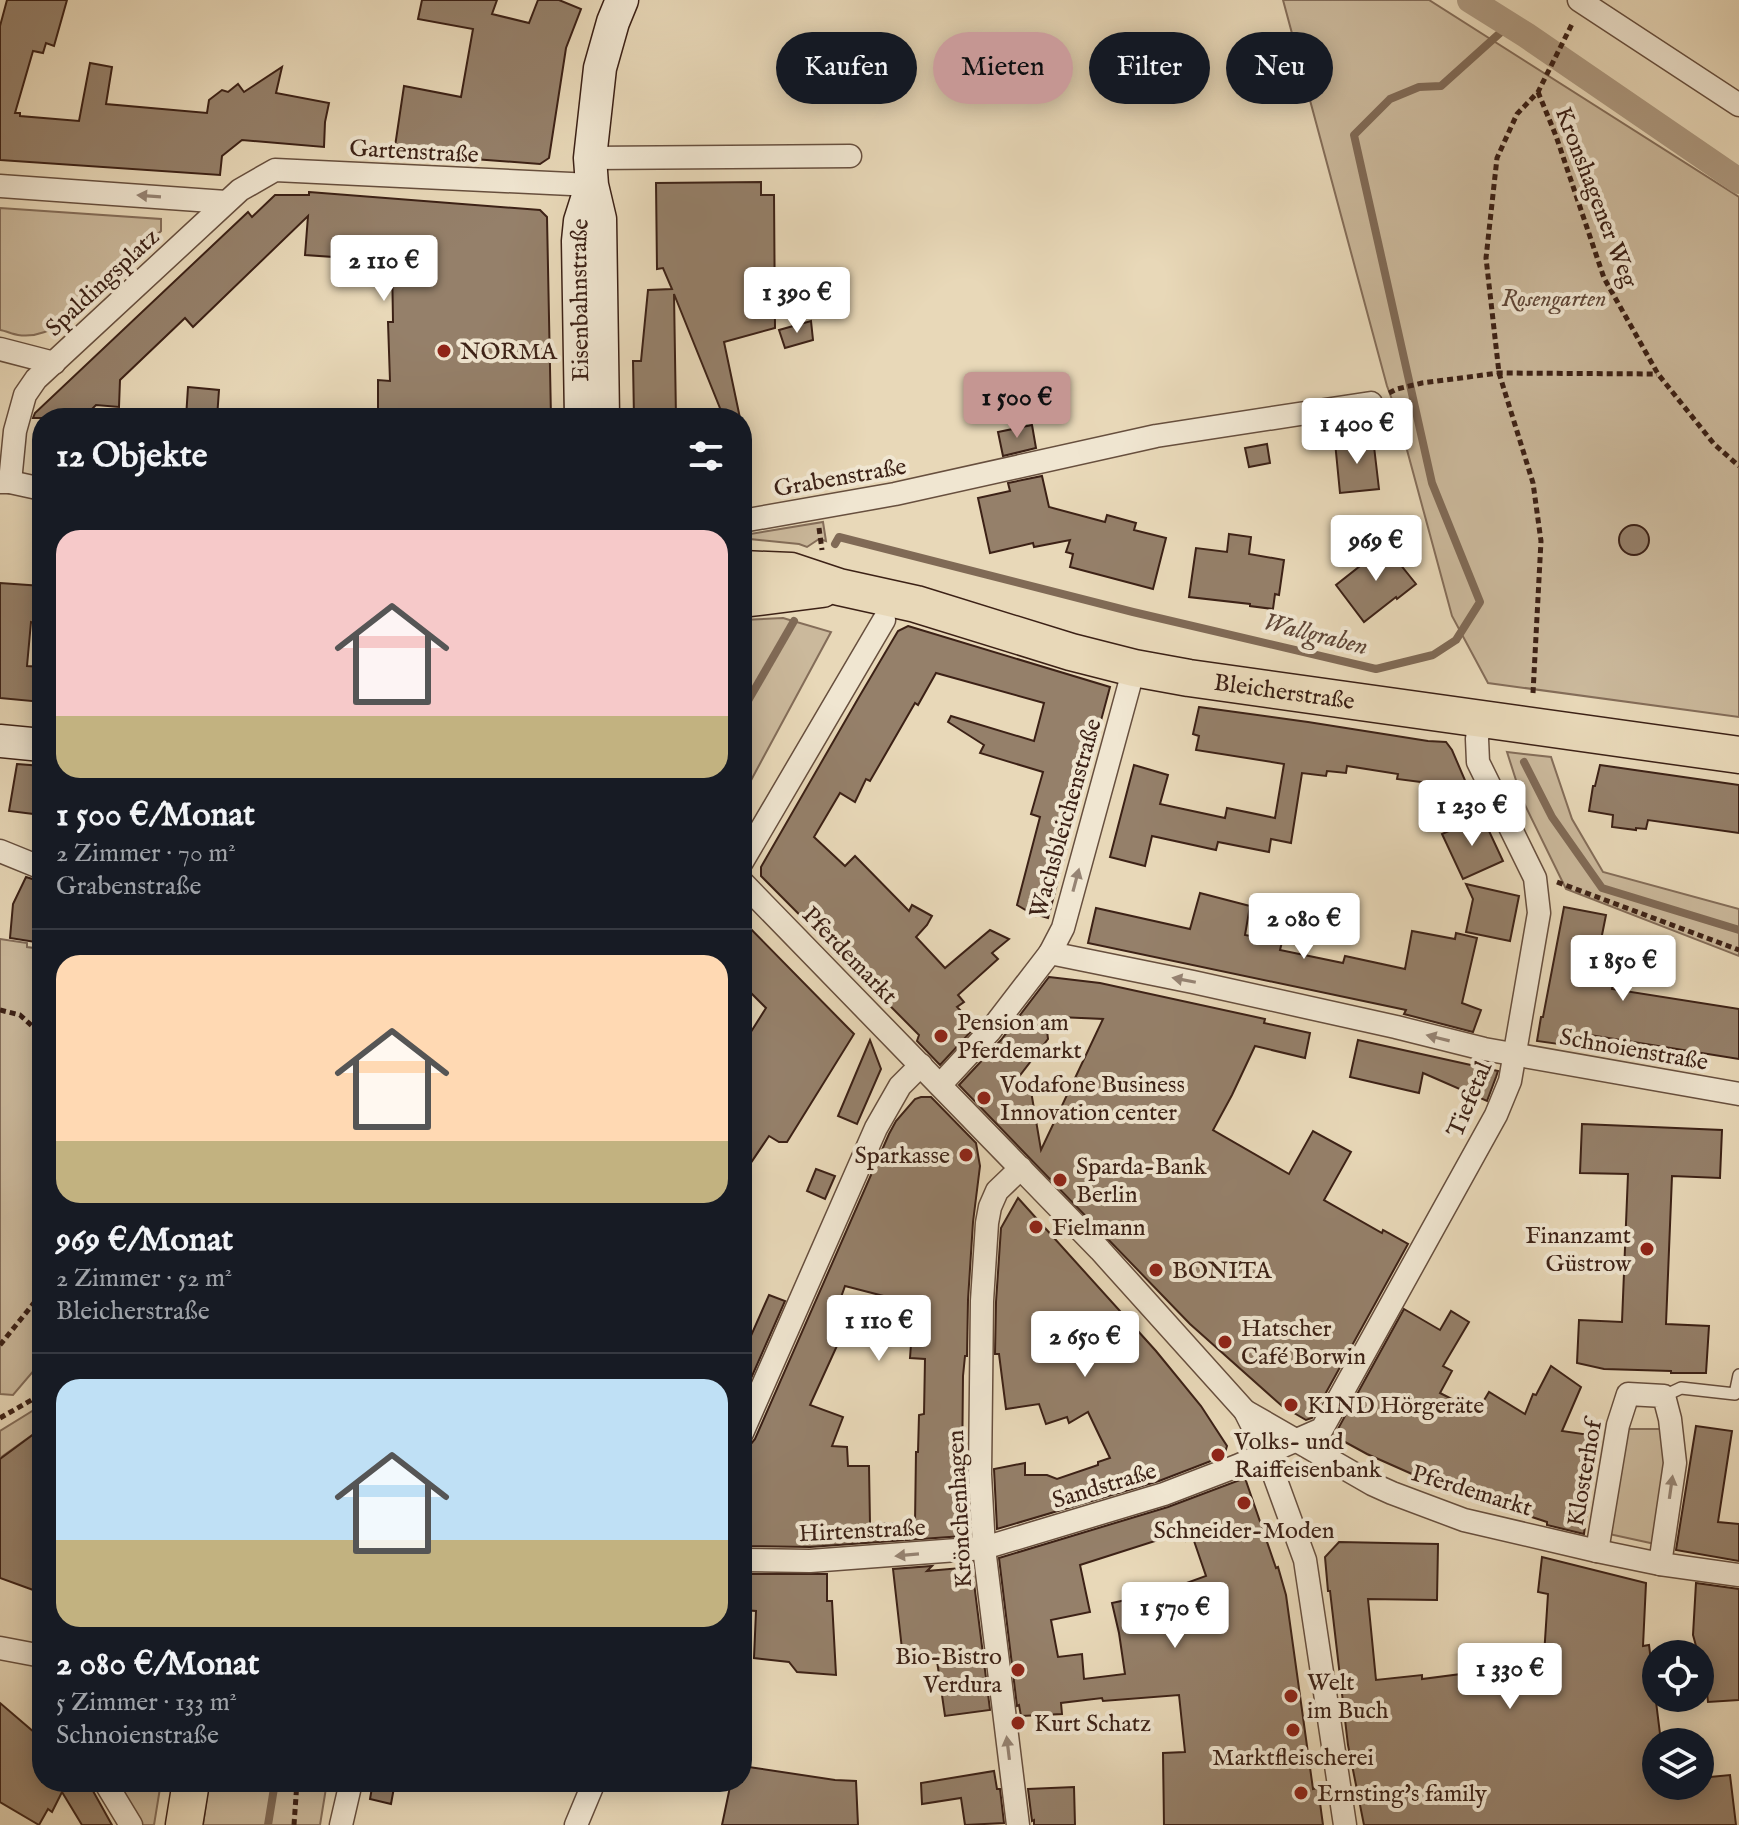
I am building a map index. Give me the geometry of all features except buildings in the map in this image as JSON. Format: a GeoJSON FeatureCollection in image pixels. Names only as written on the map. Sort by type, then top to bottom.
{"type":"FeatureCollection","features":[{"type":"Feature","properties":{"kind":"main road","name":"Bleicherstraße"},"geometry":{"type":"LineString","coordinates":[[752,569],[791,571],[1134,668],[1739,755]]}},
{"type":"Feature","properties":{"kind":"main road","name":"Bleicherstraße"},"geometry":{"type":"LineString","coordinates":[[752,598],[839,587]]}},
{"type":"Feature","properties":{"kind":"main road"},"geometry":{"type":"LineString","coordinates":[[184,1825],[189,1792]]}},
{"type":"Feature","properties":{"kind":"street","name":"Eisenbahnstraße"},"geometry":{"type":"LineString","coordinates":[[581,408],[580,221],[591,172],[600,68],[622,0]]}},
{"type":"Feature","properties":{"kind":"street"},"geometry":{"type":"LineString","coordinates":[[1576,11],[1739,105]]}},
{"type":"Feature","properties":{"kind":"street","name":"Gartenstraße"},"geometry":{"type":"LineString","coordinates":[[233,196],[275,170],[591,172],[850,156]]}},
{"type":"Feature","properties":{"kind":"street","name":"Eisenbahnstraße"},"geometry":{"type":"LineString","coordinates":[[591,172],[600,219],[603,408]]}},
{"type":"Feature","properties":{"kind":"street","name":"Spaldingsplatz"},"geometry":{"type":"LineString","coordinates":[[0,186],[233,196]]}},
{"type":"Feature","properties":{"kind":"street","name":"Spaldingsplatz"},"geometry":{"type":"LineString","coordinates":[[0,349],[54,363],[233,196]]}},
{"type":"Feature","properties":{"kind":"street"},"geometry":{"type":"LineString","coordinates":[[32,487],[5,482],[25,395],[36,379],[54,363]]}},
{"type":"Feature","properties":{"kind":"street","name":"Grabenstraße"},"geometry":{"type":"LineString","coordinates":[[752,519],[895,494],[1156,436],[1371,403]]}},
{"type":"Feature","properties":{"kind":"street"},"geometry":{"type":"LineString","coordinates":[[752,845],[884,620]]}},
{"type":"Feature","properties":{"kind":"street","name":"Wachsbleichenstraße"},"geometry":{"type":"LineString","coordinates":[[945,1080],[990,1031],[1050,953],[1063,928],[1134,668]]}},
{"type":"Feature","properties":{"kind":"street","name":"Tiefetal"},"geometry":{"type":"LineString","coordinates":[[1296,1440],[1322,1429],[1496,1115],[1510,1081],[1539,913],[1535,878],[1478,762],[1480,719]]}},
{"type":"Feature","properties":{"kind":"street"},"geometry":{"type":"LineString","coordinates":[[0,741],[32,744]]}},
{"type":"Feature","properties":{"kind":"street"},"geometry":{"type":"LineString","coordinates":[[0,851],[32,864]]}},
{"type":"Feature","properties":{"kind":"street","name":"Pferdemarkt"},"geometry":{"type":"LineString","coordinates":[[752,892],[921,1065],[945,1080],[1021,1168],[1100,1250],[1245,1411],[1266,1453],[1305,1560],[1345,1825]]}},
{"type":"Feature","properties":{"kind":"street","name":"Schnoienstraße"},"geometry":{"type":"LineString","coordinates":[[1050,953],[1193,982],[1484,1049],[1739,1094]]}},
{"type":"Feature","properties":{"kind":"street"},"geometry":{"type":"LineString","coordinates":[[752,1410],[876,1128],[900,1086],[921,1065]]}},
{"type":"Feature","properties":{"kind":"street","name":"Krönchenhagen"},"geometry":{"type":"LineString","coordinates":[[1018,1825],[984,1548],[980,1474],[982,1301],[987,1223],[997,1191],[1021,1168]]}},
{"type":"Feature","properties":{"kind":"street","name":"Klosterhof"},"geometry":{"type":"LineString","coordinates":[[1597,1551],[1618,1425],[1628,1394],[1664,1396]]}},
{"type":"Feature","properties":{"kind":"street"},"geometry":{"type":"LineString","coordinates":[[1660,1564],[1675,1463],[1664,1396]]}},
{"type":"Feature","properties":{"kind":"street","name":"Pferdemarkt"},"geometry":{"type":"LineString","coordinates":[[1245,1411],[1372,1484],[1464,1520],[1660,1564],[1739,1575]]}},
{"type":"Feature","properties":{"kind":"street"},"geometry":{"type":"LineString","coordinates":[[1266,1453],[1296,1440]]}},
{"type":"Feature","properties":{"kind":"street","name":"Sandstraße"},"geometry":{"type":"LineString","coordinates":[[984,1548],[1164,1494],[1266,1453]]}},
{"type":"Feature","properties":{"kind":"street","name":"Hirtenstraße"},"geometry":{"type":"LineString","coordinates":[[752,1560],[810,1561],[984,1548]]}},
{"type":"Feature","properties":{"kind":"street"},"geometry":{"type":"LineString","coordinates":[[0,1648],[32,1654]]}},
{"type":"Feature","properties":{"kind":"street"},"geometry":{"type":"LineString","coordinates":[[111,1792],[131,1825]]}},
{"type":"Feature","properties":{"kind":"street"},"geometry":{"type":"LineString","coordinates":[[341,1825],[349,1792]]}},
{"type":"Feature","properties":{"kind":"street"},"geometry":{"type":"LineString","coordinates":[[576,1825],[590,1792]]}},
{"type":"Feature","properties":{"kind":"lane","name":"Klosterhof"},"geometry":{"type":"LineString","coordinates":[[1664,1396],[1681,1388],[1735,1394],[1739,1375]]}},
{"type":"Feature","properties":{"kind":"path"},"geometry":{"type":"LineString","coordinates":[[1533,693],[1541,541],[1533,483],[1499,373],[1486,258],[1497,158],[1517,114],[1538,92],[1576,11]]}},
{"type":"Feature","properties":{"kind":"path","name":"Kronshagener Weg"},"geometry":{"type":"LineString","coordinates":[[1538,92],[1604,278],[1658,374],[1714,444],[1739,466]]}},
{"type":"Feature","properties":{"kind":"path"},"geometry":{"type":"LineString","coordinates":[[1399,388],[1499,373],[1658,374]]}},
{"type":"Feature","properties":{"kind":"path"},"geometry":{"type":"LineString","coordinates":[[1535,878],[1560,882],[1739,950]]}},
{"type":"Feature","properties":{"kind":"path"},"geometry":{"type":"LineString","coordinates":[[0,1010],[20,1015],[32,1026]]}},
{"type":"Feature","properties":{"kind":"path"},"geometry":{"type":"LineString","coordinates":[[0,1345],[32,1305]]}},
{"type":"Feature","properties":{"kind":"path"},"geometry":{"type":"LineString","coordinates":[[0,1418],[32,1400]]}},
{"type":"Feature","properties":{"kind":"path"},"geometry":{"type":"LineString","coordinates":[[294,1825],[296,1792]]}},
{"type":"Feature","properties":{"kind":"green space","name":"Rosengarten"},"geometry":{"type":"Polygon","coordinates":[[[1283,0],[1429,0],[1739,197],[1739,717],[1488,683],[1452,616],[1311,104],[1333,104],[1333,32],[1292,32],[1283,0]]]}},
{"type":"Feature","properties":{"kind":"green space"},"geometry":{"type":"Polygon","coordinates":[[[0,208],[161,219],[161,231],[144,247],[138,242],[108,272],[112,277],[71,317],[46,332],[18,335],[0,330],[0,208]]]}},
{"type":"Feature","properties":{"kind":"green space"},"geometry":{"type":"Polygon","coordinates":[[[823,522],[826,541],[819,539],[807,547],[752,539],[752,534],[823,522]]]}},
{"type":"Feature","properties":{"kind":"green space"},"geometry":{"type":"Polygon","coordinates":[[[783,618],[831,632],[752,778],[752,620],[783,618]]]}},
{"type":"Feature","properties":{"kind":"green space"},"geometry":{"type":"Polygon","coordinates":[[[1507,752],[1551,757],[1572,819],[1603,872],[1739,909],[1739,956],[1566,889],[1522,799],[1507,752]]]}},
{"type":"Feature","properties":{"kind":"green space"},"geometry":{"type":"Polygon","coordinates":[[[0,939],[27,943],[27,947],[32,948],[32,1373],[13,1395],[0,1394],[0,939]]]}},
{"type":"Feature","properties":{"kind":"green space"},"geometry":{"type":"Polygon","coordinates":[[[32,1411],[32,1435],[0,1458],[0,1431],[32,1411]]]}},
{"type":"Feature","properties":{"kind":"green space"},"geometry":{"type":"Polygon","coordinates":[[[1626,1429],[1664,1429],[1667,1452],[1655,1544],[1609,1534],[1626,1429]]]}},
{"type":"Feature","properties":{"kind":"green space"},"geometry":{"type":"Polygon","coordinates":[[[123,1792],[159,1792],[154,1825],[142,1825],[123,1792]]]}},
{"type":"Feature","properties":{"kind":"green space"},"geometry":{"type":"Polygon","coordinates":[[[208,1792],[325,1792],[320,1825],[203,1825],[208,1792]]]}},
{"type":"Feature","properties":{"kind":"waterway"},"geometry":{"type":"LineString","coordinates":[[1470,0],[1739,181]]}},
{"type":"Feature","properties":{"kind":"waterway","name":"Wallgraben"},"geometry":{"type":"LineString","coordinates":[[835,544],[839,537],[1133,612],[1376,669],[1433,655],[1456,640],[1480,602],[1432,483],[1354,135],[1390,99],[1419,87],[1441,86],[1510,24]]}},
{"type":"Feature","properties":{"kind":"waterway","name":"Wallgraben"},"geometry":{"type":"LineString","coordinates":[[752,694],[794,621]]}},
{"type":"Feature","properties":{"kind":"waterway"},"geometry":{"type":"LineString","coordinates":[[1524,762],[1552,817],[1602,888],[1739,930]]}},
{"type":"Feature","properties":{"kind":"waterway","name":"Wallgraben"},"geometry":{"type":"LineString","coordinates":[[268,1825],[273,1792]]}},
{"type":"Feature","properties":{"kind":"place","name":"NORMA"},"geometry":{"type":"Point","coordinates":[444,351]}},
{"type":"Feature","properties":{"kind":"place","name":"Pension am Pferdemarkt"},"geometry":{"type":"Point","coordinates":[941,1036]}},
{"type":"Feature","properties":{"kind":"place","name":"Vodafone Business Innovation center"},"geometry":{"type":"Point","coordinates":[984,1098]}},
{"type":"Feature","properties":{"kind":"place","name":"Sparkasse"},"geometry":{"type":"Point","coordinates":[966,1155]}},
{"type":"Feature","properties":{"kind":"place","name":"Sparda-Bank Berlin"},"geometry":{"type":"Point","coordinates":[1060,1180]}},
{"type":"Feature","properties":{"kind":"place","name":"Fielmann"},"geometry":{"type":"Point","coordinates":[1036,1227]}},
{"type":"Feature","properties":{"kind":"place","name":"Finanzamt Güstrow"},"geometry":{"type":"Point","coordinates":[1647,1249]}},
{"type":"Feature","properties":{"kind":"place","name":"BONITA"},"geometry":{"type":"Point","coordinates":[1156,1270]}},
{"type":"Feature","properties":{"kind":"place","name":"Hatscher Café Borwin"},"geometry":{"type":"Point","coordinates":[1225,1342]}},
{"type":"Feature","properties":{"kind":"place","name":"KIND Hörgeräte"},"geometry":{"type":"Point","coordinates":[1291,1405]}},
{"type":"Feature","properties":{"kind":"place","name":"Volks- und Raiffeisenbank"},"geometry":{"type":"Point","coordinates":[1218,1455]}},
{"type":"Feature","properties":{"kind":"place","name":"Schneider-Moden"},"geometry":{"type":"Point","coordinates":[1244,1503]}},
{"type":"Feature","properties":{"kind":"place","name":"Bio-Bistro Verdura"},"geometry":{"type":"Point","coordinates":[1018,1670]}},
{"type":"Feature","properties":{"kind":"place","name":"Welt im Buch"},"geometry":{"type":"Point","coordinates":[1291,1696]}},
{"type":"Feature","properties":{"kind":"place","name":"Kurt Schatz"},"geometry":{"type":"Point","coordinates":[1018,1723]}},
{"type":"Feature","properties":{"kind":"place","name":"Marktfleischerei"},"geometry":{"type":"Point","coordinates":[1293,1730]}},
{"type":"Feature","properties":{"kind":"place","name":"Ernsting's family"},"geometry":{"type":"Point","coordinates":[1301,1793]}}]}
